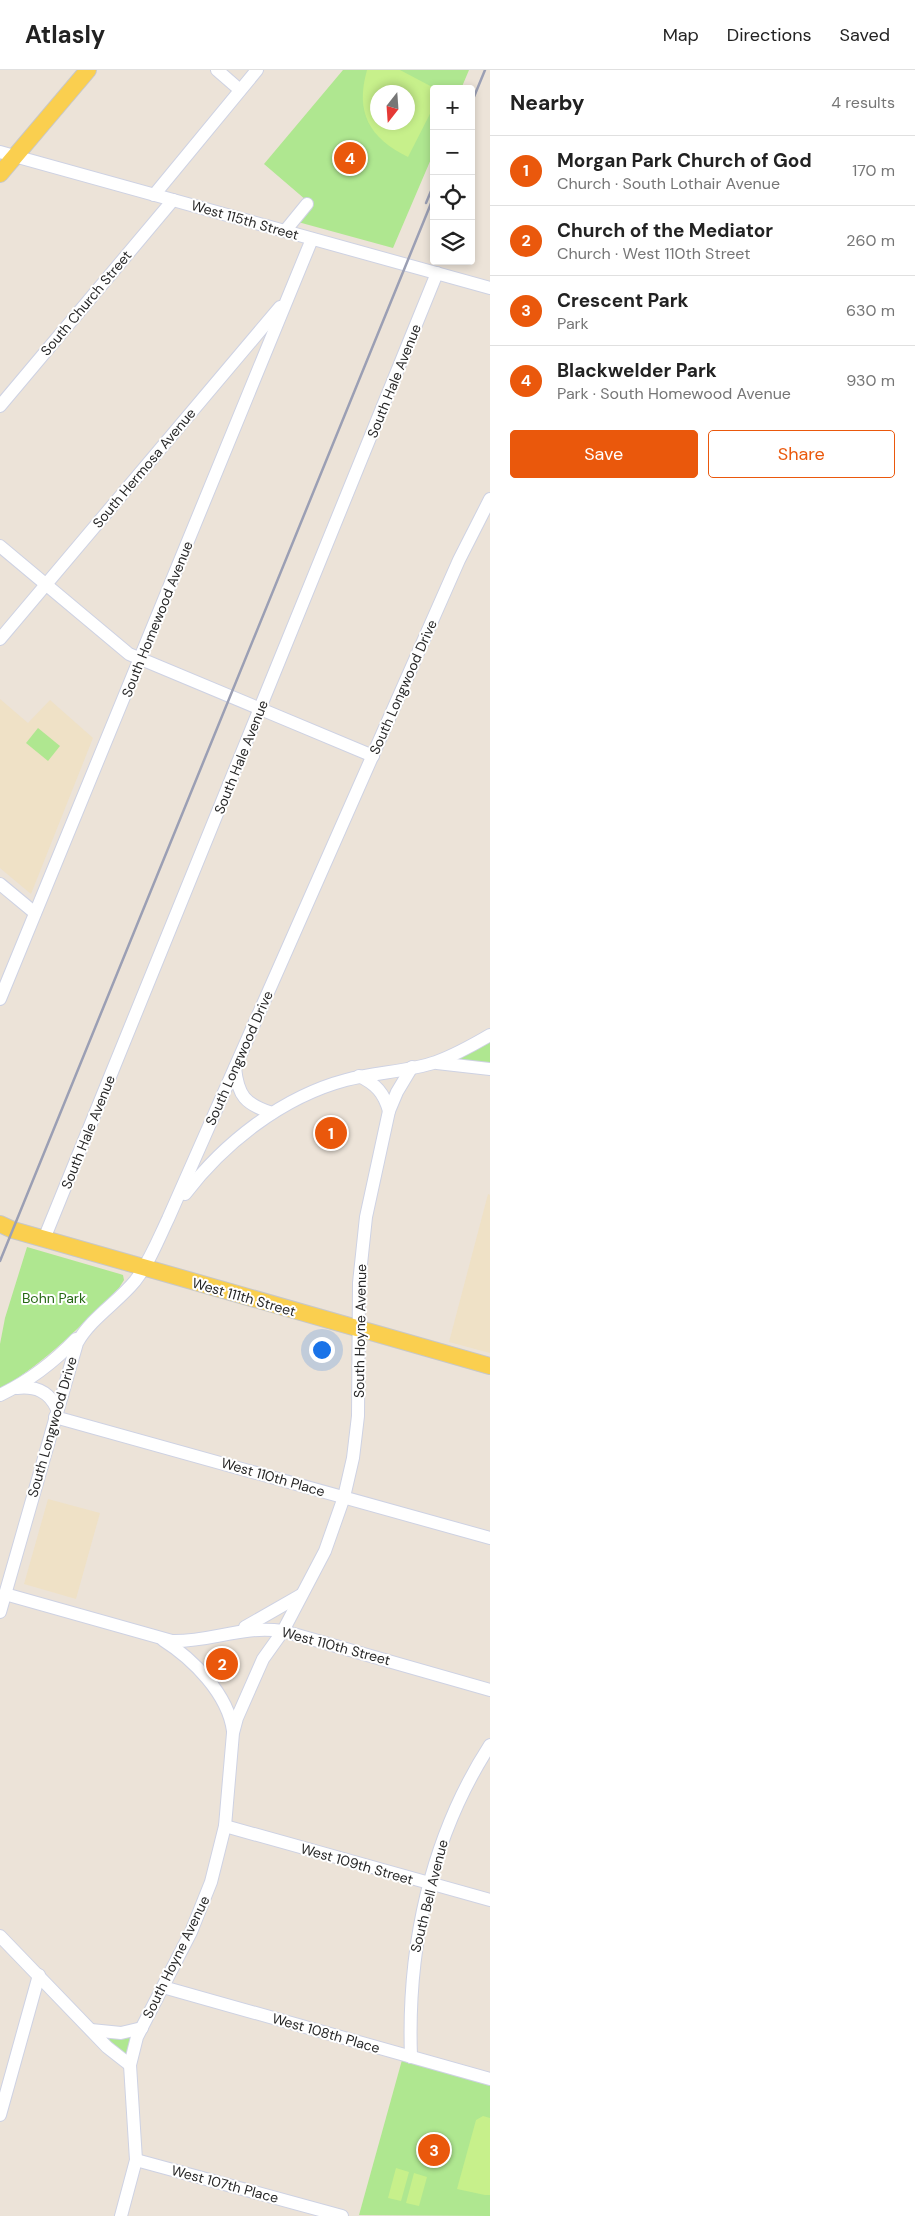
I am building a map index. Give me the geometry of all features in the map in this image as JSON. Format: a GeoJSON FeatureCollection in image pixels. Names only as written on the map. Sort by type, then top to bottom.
{"type":"FeatureCollection","features":[{"type":"Feature","properties":{"kind":"main road"},"geometry":{"type":"LineString","coordinates":[[0,174],[8,154],[88,70]]}},
{"type":"Feature","properties":{"kind":"main road","name":"West 111th Street"},"geometry":{"type":"LineString","coordinates":[[0,1224],[13,1230],[144,1268],[490,1366]]}},
{"type":"Feature","properties":{"kind":"street"},"geometry":{"type":"LineString","coordinates":[[217,70],[240,90]]}},
{"type":"Feature","properties":{"kind":"street"},"geometry":{"type":"LineString","coordinates":[[154,195],[257,70]]}},
{"type":"Feature","properties":{"kind":"street","name":"West 115th Street"},"geometry":{"type":"LineString","coordinates":[[8,154],[490,288]]}},
{"type":"Feature","properties":{"kind":"street","name":"South Church Street"},"geometry":{"type":"LineString","coordinates":[[0,406],[173,200]]}},
{"type":"Feature","properties":{"kind":"street"},"geometry":{"type":"LineString","coordinates":[[285,231],[307,204]]}},
{"type":"Feature","properties":{"kind":"street","name":"South Homewood Avenue"},"geometry":{"type":"LineString","coordinates":[[0,999],[141,660],[312,239]]}},
{"type":"Feature","properties":{"kind":"street","name":"South Hale Avenue"},"geometry":{"type":"LineString","coordinates":[[44,1239],[437,274]]}},
{"type":"Feature","properties":{"kind":"street","name":"South Hermosa Avenue"},"geometry":{"type":"LineString","coordinates":[[0,639],[288,298]]}},
{"type":"Feature","properties":{"kind":"street","name":"South Longwood Drive"},"geometry":{"type":"LineString","coordinates":[[0,1612],[72,1356],[83,1332],[134,1281],[144,1268],[168,1219],[459,560],[490,499]]}},
{"type":"Feature","properties":{"kind":"street"},"geometry":{"type":"LineString","coordinates":[[0,546],[129,654],[373,756]]}},
{"type":"Feature","properties":{"kind":"street"},"geometry":{"type":"LineString","coordinates":[[0,884],[35,913]]}},
{"type":"Feature","properties":{"kind":"street"},"geometry":{"type":"LineString","coordinates":[[168,1219],[196,1179],[218,1156],[243,1134],[272,1113],[318,1090],[359,1076],[435,1062],[470,1047],[490,1035]]}},
{"type":"Feature","properties":{"kind":"street"},"geometry":{"type":"LineString","coordinates":[[435,1062],[490,1069]]}},
{"type":"Feature","properties":{"kind":"street","name":"South Hoyne Avenue"},"geometry":{"type":"LineString","coordinates":[[121,2216],[136,2160],[130,2065],[142,2028],[191,1932],[211,1882],[225,1826],[233,1733],[237,1718],[259,1667],[283,1631],[325,1551],[344,1497],[357,1433],[360,1329],[359,1282],[366,1216],[389,1111],[397,1092],[412,1067]]}},
{"type":"Feature","properties":{"kind":"street"},"geometry":{"type":"LineString","coordinates":[[235,1068],[237,1085],[248,1103],[272,1113]]}},
{"type":"Feature","properties":{"kind":"street"},"geometry":{"type":"LineString","coordinates":[[359,1076],[380,1091],[385,1098],[389,1111]]}},
{"type":"Feature","properties":{"kind":"street"},"geometry":{"type":"LineString","coordinates":[[0,1395],[14,1388],[62,1354],[83,1332]]}},
{"type":"Feature","properties":{"kind":"street"},"geometry":{"type":"LineString","coordinates":[[14,1388],[30,1386],[40,1389],[54,1402],[56,1413]]}},
{"type":"Feature","properties":{"kind":"street","name":"West 110th Place"},"geometry":{"type":"LineString","coordinates":[[56,1413],[490,1538]]}},
{"type":"Feature","properties":{"kind":"street","name":"West 110th Street"},"geometry":{"type":"LineString","coordinates":[[5,1594],[163,1640],[183,1642],[236,1631],[266,1628],[283,1631],[490,1690]]}},
{"type":"Feature","properties":{"kind":"street"},"geometry":{"type":"LineString","coordinates":[[236,1631],[302,1594]]}},
{"type":"Feature","properties":{"kind":"street"},"geometry":{"type":"LineString","coordinates":[[163,1640],[182,1654],[215,1689],[228,1712],[233,1733]]}},
{"type":"Feature","properties":{"kind":"street","name":"South Bell Avenue"},"geometry":{"type":"LineString","coordinates":[[411,2057],[410,1994],[414,1960],[429,1884],[444,1833],[462,1792],[490,1745]]}},
{"type":"Feature","properties":{"kind":"street","name":"West 109th Street"},"geometry":{"type":"LineString","coordinates":[[225,1826],[490,1900]]}},
{"type":"Feature","properties":{"kind":"street"},"geometry":{"type":"LineString","coordinates":[[0,1936],[107,2047],[130,2065]]}},
{"type":"Feature","properties":{"kind":"street"},"geometry":{"type":"LineString","coordinates":[[0,2115],[39,1975]]}},
{"type":"Feature","properties":{"kind":"street","name":"West 108th Place"},"geometry":{"type":"LineString","coordinates":[[163,1987],[490,2079]]}},
{"type":"Feature","properties":{"kind":"street"},"geometry":{"type":"LineString","coordinates":[[91,2030],[121,2033],[142,2028]]}},
{"type":"Feature","properties":{"kind":"street","name":"West 107th Place"},"geometry":{"type":"LineString","coordinates":[[136,2160],[342,2216]]}},
{"type":"Feature","properties":{"kind":"shaded area"},"geometry":{"type":"Polygon","coordinates":[[[0,699],[28,723],[50,700],[93,738],[31,894],[0,868],[0,699]]]}},
{"type":"Feature","properties":{"kind":"shaded area"},"geometry":{"type":"Polygon","coordinates":[[[488,1194],[490,1195],[490,1353],[449,1342],[488,1194]]]}},
{"type":"Feature","properties":{"kind":"shaded area"},"geometry":{"type":"Polygon","coordinates":[[[48,1499],[100,1513],[76,1599],[24,1584],[48,1499]]]}},
{"type":"Feature","properties":{"kind":"green space"},"geometry":{"type":"Polygon","coordinates":[[[343,70],[469,70],[463,85],[430,85],[430,161],[393,248],[298,222],[313,206],[264,164],[343,70]]]}},
{"type":"Feature","properties":{"kind":"green space"},"geometry":{"type":"Polygon","coordinates":[[[367,70],[400,70],[430,86],[430,114],[408,157],[383,141],[374,130],[415,130],[415,85],[370,85],[370,125],[364,111],[363,99],[367,70]]]}},
{"type":"Feature","properties":{"kind":"green space"},"geometry":{"type":"Polygon","coordinates":[[[38,728],[60,746],[48,761],[26,743],[38,728]]]}},
{"type":"Feature","properties":{"kind":"green space"},"geometry":{"type":"Polygon","coordinates":[[[490,1041],[490,1065],[456,1059],[490,1041]]]}},
{"type":"Feature","properties":{"kind":"green space","name":"Bohn Park"},"geometry":{"type":"Polygon","coordinates":[[[27,1247],[123,1275],[124,1280],[119,1288],[63,1342],[33,1367],[0,1389],[0,1344],[5,1318],[27,1247]]]}},
{"type":"Feature","properties":{"kind":"green space"},"geometry":{"type":"Polygon","coordinates":[[[128,2036],[133,2041],[129,2057],[107,2040],[128,2036]]]}},
{"type":"Feature","properties":{"kind":"green space"},"geometry":{"type":"Polygon","coordinates":[[[402,2060],[490,2084],[490,2216],[359,2215],[402,2060]]]}},
{"type":"Feature","properties":{"kind":"green space"},"geometry":{"type":"Polygon","coordinates":[[[483,2116],[490,2118],[490,2195],[457,2189],[476,2120],[483,2116]]]}},
{"type":"Feature","properties":{"kind":"green space"},"geometry":{"type":"Polygon","coordinates":[[[396,2168],[409,2172],[401,2201],[388,2198],[396,2168]]]}},
{"type":"Feature","properties":{"kind":"green space"},"geometry":{"type":"Polygon","coordinates":[[[414,2173],[427,2177],[419,2206],[406,2203],[414,2173]]]}},
{"type":"Feature","properties":{"kind":"railway"},"geometry":{"type":"LineString","coordinates":[[475,94],[485,70]]}},
{"type":"Feature","properties":{"kind":"railway"},"geometry":{"type":"LineString","coordinates":[[426,203],[430,194]]}},
{"type":"Feature","properties":{"kind":"railway"},"geometry":{"type":"LineString","coordinates":[[0,1261],[430,206]]}},
{"type":"Feature","properties":{"kind":"place","name":"Blackwelder Park"},"geometry":{"type":"Point","coordinates":[350,158]}},
{"type":"Feature","properties":{"kind":"place","name":"Morgan Park Church of God"},"geometry":{"type":"Point","coordinates":[331,1133]}},
{"type":"Feature","properties":{"kind":"place","name":"Church of the Mediator"},"geometry":{"type":"Point","coordinates":[222,1664]}},
{"type":"Feature","properties":{"kind":"place","name":"Crescent Park"},"geometry":{"type":"Point","coordinates":[434,2150]}}]}
